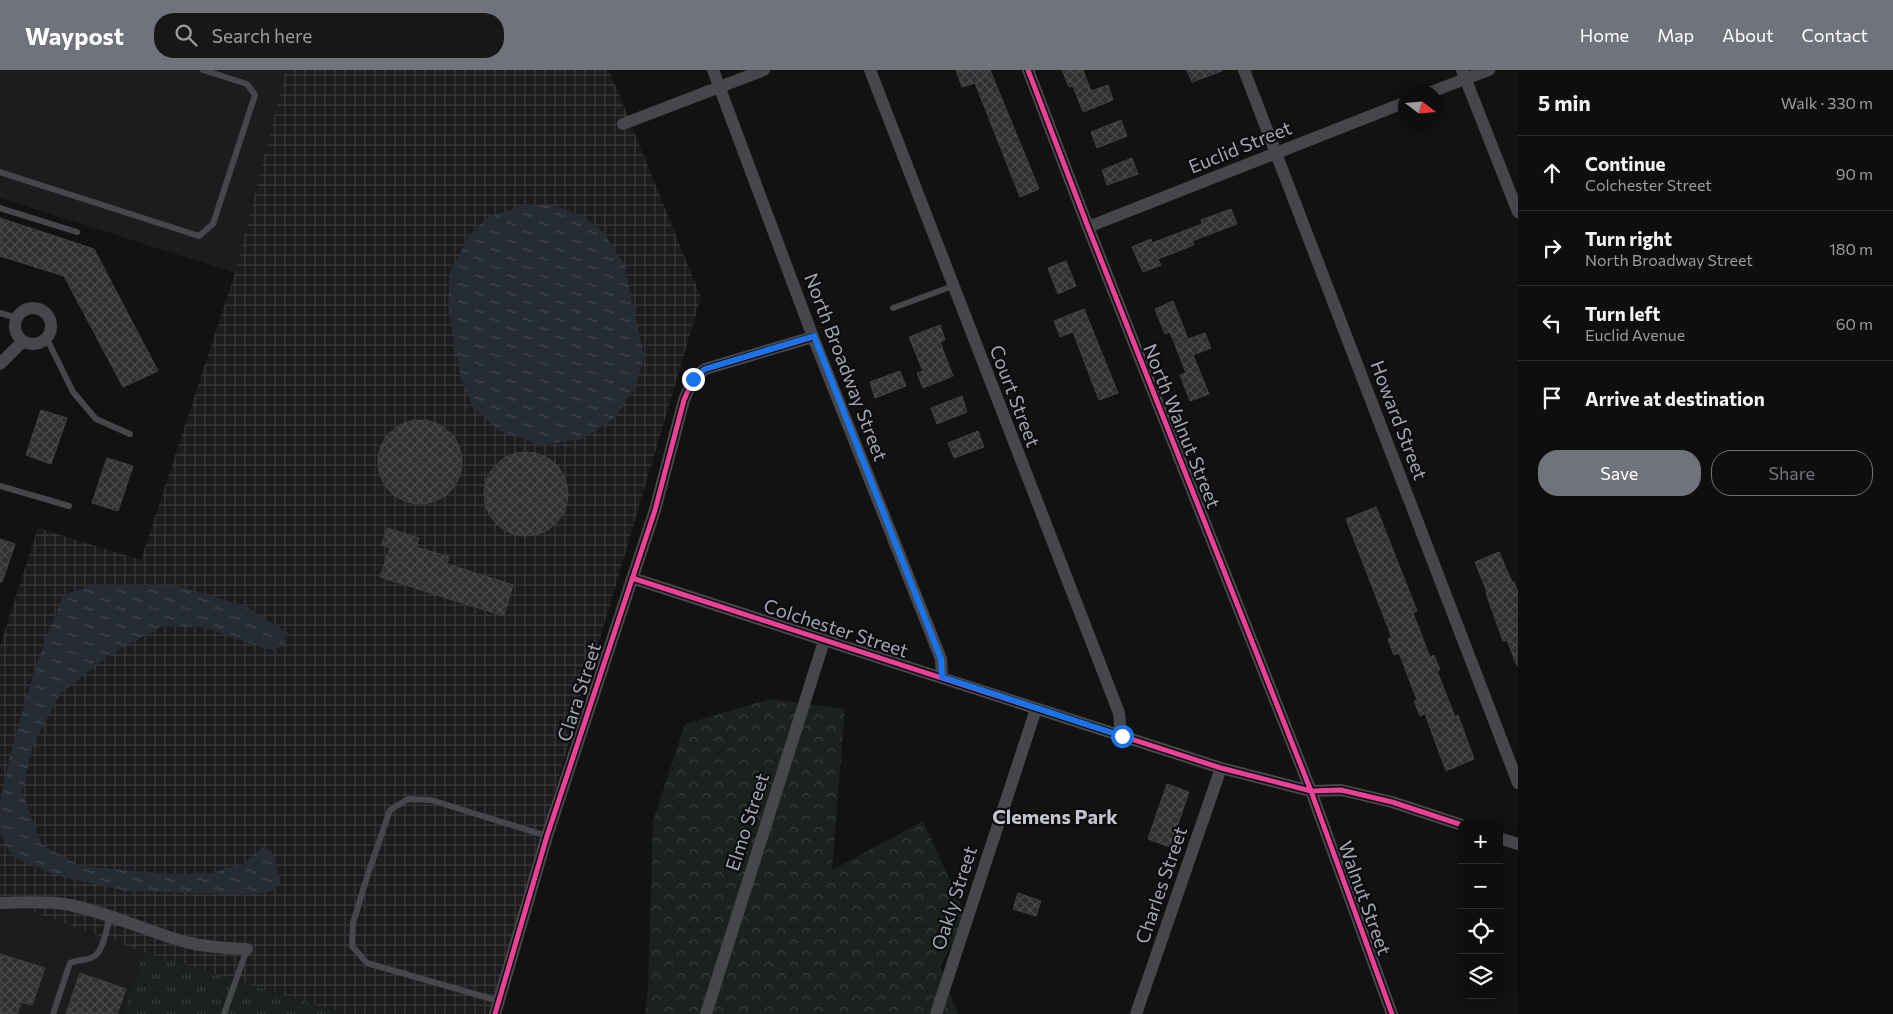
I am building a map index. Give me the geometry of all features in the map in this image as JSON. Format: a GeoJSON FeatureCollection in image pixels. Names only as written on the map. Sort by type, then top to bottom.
{"type":"FeatureCollection","features":[{"type":"Feature","properties":{"kind":"street","name":"North Broadway Street"},"geometry":{"type":"LineString","coordinates":[[713,70],[814,336],[941,659],[942,677]]}},
{"type":"Feature","properties":{"kind":"street"},"geometry":{"type":"LineString","coordinates":[[623,124],[764,70]]}},
{"type":"Feature","properties":{"kind":"street","name":"Court Street"},"geometry":{"type":"LineString","coordinates":[[870,70],[1119,713],[1122,736]]}},
{"type":"Feature","properties":{"kind":"street","name":"North Walnut Street"},"geometry":{"type":"LineString","coordinates":[[1028,70],[1088,227],[1311,791]]}},
{"type":"Feature","properties":{"kind":"street","name":"Howard Street"},"geometry":{"type":"LineString","coordinates":[[1244,70],[1518,784]]}},
{"type":"Feature","properties":{"kind":"street"},"geometry":{"type":"LineString","coordinates":[[1443,86],[1464,75],[1489,70]]}},
{"type":"Feature","properties":{"kind":"street"},"geometry":{"type":"LineString","coordinates":[[1464,75],[1518,212]]}},
{"type":"Feature","properties":{"kind":"street","name":"Euclid Street"},"geometry":{"type":"LineString","coordinates":[[1088,227],[1398,105]]}},
{"type":"Feature","properties":{"kind":"street"},"geometry":{"type":"LineString","coordinates":[[32,308],[42,310],[49,316],[52,325],[50,334],[46,337],[40,342],[32,344],[23,340],[16,332],[17,318],[24,310],[32,308]]}},
{"type":"Feature","properties":{"kind":"street","name":"Clara Street"},"geometry":{"type":"LineString","coordinates":[[495,1014],[547,836],[655,510],[684,400],[693,379],[705,369],[814,336]]}},
{"type":"Feature","properties":{"kind":"street"},"geometry":{"type":"LineString","coordinates":[[0,364],[23,340]]}},
{"type":"Feature","properties":{"kind":"street","name":"Colchester Street"},"geometry":{"type":"LineString","coordinates":[[632,578],[1221,768],[1311,791],[1341,790],[1392,802],[1458,824]]}},
{"type":"Feature","properties":{"kind":"street","name":"Elmo Street"},"geometry":{"type":"LineString","coordinates":[[706,1014],[824,641]]}},
{"type":"Feature","properties":{"kind":"street","name":"Oakly Street"},"geometry":{"type":"LineString","coordinates":[[936,1014],[1036,709]]}},
{"type":"Feature","properties":{"kind":"street","name":"Charles Street"},"geometry":{"type":"LineString","coordinates":[[1136,1014],[1221,768]]}},
{"type":"Feature","properties":{"kind":"street","name":"Walnut Street"},"geometry":{"type":"LineString","coordinates":[[1311,791],[1392,1014]]}},
{"type":"Feature","properties":{"kind":"street"},"geometry":{"type":"LineString","coordinates":[[1503,839],[1518,844]]}},
{"type":"Feature","properties":{"kind":"street"},"geometry":{"type":"LineString","coordinates":[[0,903],[35,902],[64,904],[179,940],[204,946],[247,949]]}},
{"type":"Feature","properties":{"kind":"lane"},"geometry":{"type":"LineString","coordinates":[[0,172],[199,236],[213,224],[255,95],[247,84],[203,70]]}},
{"type":"Feature","properties":{"kind":"lane"},"geometry":{"type":"LineString","coordinates":[[0,208],[77,232]]}},
{"type":"Feature","properties":{"kind":"lane"},"geometry":{"type":"LineString","coordinates":[[893,308],[953,286]]}},
{"type":"Feature","properties":{"kind":"lane"},"geometry":{"type":"LineString","coordinates":[[0,313],[17,318]]}},
{"type":"Feature","properties":{"kind":"lane"},"geometry":{"type":"LineString","coordinates":[[46,337],[73,392],[96,419],[130,434]]}},
{"type":"Feature","properties":{"kind":"lane"},"geometry":{"type":"LineString","coordinates":[[0,486],[69,506]]}},
{"type":"Feature","properties":{"kind":"lane"},"geometry":{"type":"LineString","coordinates":[[499,1001],[367,963],[352,946],[353,923],[390,810],[408,798],[431,800],[547,836]]}},
{"type":"Feature","properties":{"kind":"lane"},"geometry":{"type":"LineString","coordinates":[[53,1014],[70,963],[78,959],[92,958],[99,953],[110,917]]}},
{"type":"Feature","properties":{"kind":"lane"},"geometry":{"type":"LineString","coordinates":[[224,1014],[247,949]]}},
{"type":"Feature","properties":{"kind":"shaded area"},"geometry":{"type":"Polygon","coordinates":[[[0,70],[286,70],[235,273],[0,198],[0,70]]]}},
{"type":"Feature","properties":{"kind":"shaded area"},"geometry":{"type":"Polygon","coordinates":[[[286,70],[609,70],[701,297],[489,1014],[345,1014],[144,952],[0,900],[0,646],[38,528],[141,560],[235,273],[286,70]]]}},
{"type":"Feature","properties":{"kind":"shaded area"},"geometry":{"type":"Polygon","coordinates":[[[0,900],[144,952],[123,1014],[0,1014],[0,900]]]}},
{"type":"Feature","properties":{"kind":"green space"},"geometry":{"type":"Polygon","coordinates":[[[770,699],[845,709],[832,870],[923,821],[967,918],[940,966],[958,1014],[645,1014],[648,987],[653,821],[685,724],[770,699]]]}},
{"type":"Feature","properties":{"kind":"green space"},"geometry":{"type":"Polygon","coordinates":[[[144,952],[345,1014],[123,1014],[144,952]]]}},
{"type":"Feature","properties":{"kind":"water"},"geometry":{"type":"Polygon","coordinates":[[[526,205],[555,206],[583,216],[603,232],[624,264],[644,356],[635,387],[614,419],[582,439],[540,445],[500,431],[473,407],[461,380],[448,306],[450,272],[470,234],[490,216],[526,205]]]}},
{"type":"Feature","properties":{"kind":"water"},"geometry":{"type":"Polygon","coordinates":[[[95,584],[178,586],[247,607],[288,633],[284,645],[274,650],[263,648],[204,627],[161,627],[112,653],[60,694],[33,745],[22,793],[42,845],[80,866],[168,874],[212,873],[245,863],[264,846],[272,852],[280,879],[280,885],[271,891],[255,895],[127,891],[59,876],[13,857],[0,833],[0,803],[10,756],[35,668],[63,595],[95,584]]]}},
{"type":"Feature","properties":{"kind":"building"},"geometry":{"type":"Polygon","coordinates":[[[956,70],[990,70],[1039,189],[1020,197],[975,83],[962,87],[956,70]]]}},
{"type":"Feature","properties":{"kind":"building"},"geometry":{"type":"Polygon","coordinates":[[[1062,70],[1083,70],[1091,91],[1108,85],[1113,100],[1083,112],[1073,86],[1069,87],[1062,70]]]}},
{"type":"Feature","properties":{"kind":"building"},"geometry":{"type":"Polygon","coordinates":[[[1187,70],[1221,70],[1222,71],[1192,82],[1187,70]]]}},
{"type":"Feature","properties":{"kind":"building"},"geometry":{"type":"Polygon","coordinates":[[[1121,120],[1127,136],[1097,148],[1091,132],[1121,120]]]}},
{"type":"Feature","properties":{"kind":"building"},"geometry":{"type":"Polygon","coordinates":[[[1132,158],[1138,174],[1107,185],[1102,170],[1132,158]]]}},
{"type":"Feature","properties":{"kind":"building"},"geometry":{"type":"Polygon","coordinates":[[[1231,209],[1237,224],[1192,241],[1194,245],[1158,259],[1161,265],[1143,272],[1132,247],[1151,239],[1152,243],[1202,224],[1201,220],[1231,209]]]}},
{"type":"Feature","properties":{"kind":"building"},"geometry":{"type":"Polygon","coordinates":[[[0,218],[94,249],[158,371],[123,387],[64,276],[0,256],[0,218]]]}},
{"type":"Feature","properties":{"kind":"building"},"geometry":{"type":"Polygon","coordinates":[[[1066,261],[1076,286],[1058,294],[1048,268],[1066,261]]]}},
{"type":"Feature","properties":{"kind":"building"},"geometry":{"type":"Polygon","coordinates":[[[1173,301],[1188,339],[1205,333],[1211,348],[1193,355],[1209,394],[1190,401],[1180,375],[1186,373],[1170,332],[1165,334],[1155,309],[1173,301]]]}},
{"type":"Feature","properties":{"kind":"building"},"geometry":{"type":"Polygon","coordinates":[[[1084,309],[1118,393],[1099,400],[1073,332],[1060,337],[1054,321],[1084,309]]]}},
{"type":"Feature","properties":{"kind":"building"},"geometry":{"type":"Polygon","coordinates":[[[940,325],[945,340],[940,342],[953,376],[923,388],[917,373],[923,371],[909,337],[940,325]]]}},
{"type":"Feature","properties":{"kind":"building"},"geometry":{"type":"Polygon","coordinates":[[[900,371],[906,386],[875,398],[870,382],[900,371]]]}},
{"type":"Feature","properties":{"kind":"building"},"geometry":{"type":"Polygon","coordinates":[[[962,396],[967,412],[937,424],[931,408],[962,396]]]}},
{"type":"Feature","properties":{"kind":"building"},"geometry":{"type":"Polygon","coordinates":[[[41,410],[67,418],[51,464],[26,455],[41,410]]]}},
{"type":"Feature","properties":{"kind":"building"},"geometry":{"type":"Polygon","coordinates":[[[420,420],[436,423],[455,439],[459,446],[462,462],[459,478],[443,497],[436,501],[420,504],[404,501],[385,485],[381,478],[378,462],[381,446],[397,427],[404,423],[420,420]]]}},
{"type":"Feature","properties":{"kind":"building"},"geometry":{"type":"Polygon","coordinates":[[[978,431],[984,447],[954,458],[948,443],[978,431]]]}},
{"type":"Feature","properties":{"kind":"building"},"geometry":{"type":"Polygon","coordinates":[[[526,452],[542,455],[561,471],[565,478],[568,494],[565,510],[549,529],[542,533],[526,536],[510,533],[491,517],[487,510],[484,494],[487,478],[503,459],[510,455],[526,452]]]}},
{"type":"Feature","properties":{"kind":"building"},"geometry":{"type":"Polygon","coordinates":[[[107,458],[133,466],[118,511],[92,503],[107,458]]]}},
{"type":"Feature","properties":{"kind":"building"},"geometry":{"type":"Polygon","coordinates":[[[1376,507],[1417,611],[1413,613],[1430,657],[1434,655],[1440,670],[1437,671],[1455,717],[1458,715],[1474,759],[1446,771],[1425,714],[1420,716],[1414,701],[1417,700],[1399,653],[1394,655],[1388,639],[1392,638],[1346,519],[1376,507]]]}},
{"type":"Feature","properties":{"kind":"building"},"geometry":{"type":"Polygon","coordinates":[[[387,528],[419,538],[416,547],[449,557],[447,564],[513,585],[504,616],[380,577],[390,548],[382,545],[387,528]]]}},
{"type":"Feature","properties":{"kind":"building"},"geometry":{"type":"Polygon","coordinates":[[[0,539],[15,544],[2,582],[0,582],[0,539]]]}},
{"type":"Feature","properties":{"kind":"building"},"geometry":{"type":"Polygon","coordinates":[[[1499,552],[1518,592],[1517,666],[1507,640],[1503,641],[1475,562],[1499,552]]]}},
{"type":"Feature","properties":{"kind":"building"},"geometry":{"type":"Polygon","coordinates":[[[1167,784],[1189,792],[1170,847],[1148,839],[1167,784]]]}},
{"type":"Feature","properties":{"kind":"building"},"geometry":{"type":"Polygon","coordinates":[[[1018,893],[1041,901],[1036,916],[1013,909],[1018,893]]]}},
{"type":"Feature","properties":{"kind":"building"},"geometry":{"type":"Polygon","coordinates":[[[0,954],[45,968],[32,1005],[21,1002],[17,1014],[0,1014],[0,954]]]}},
{"type":"Feature","properties":{"kind":"building"},"geometry":{"type":"Polygon","coordinates":[[[80,973],[126,989],[117,1014],[66,1014],[80,973]]]}},
{"type":"Feature","properties":{"kind":"cycle path"},"geometry":{"type":"LineString","coordinates":[[1028,70],[1088,227],[1311,791],[1392,1014]]}},
{"type":"Feature","properties":{"kind":"cycle path"},"geometry":{"type":"LineString","coordinates":[[495,1014],[547,836],[655,510],[684,400],[693,379],[705,369],[813,337]]}},
{"type":"Feature","properties":{"kind":"cycle path"},"geometry":{"type":"LineString","coordinates":[[632,578],[1221,768],[1311,791],[1341,790],[1392,802],[1458,824]]}},
{"type":"Feature","properties":{"kind":"district","name":"Clemens Park"},"geometry":{"type":"Point","coordinates":[1055,817]}},
{"type":"Feature","properties":{"kind":"route"},"geometry":{"type":"LineString","coordinates":[[693,379],[705,369],[814,336],[941,659],[942,677],[1122,736]]}}]}
